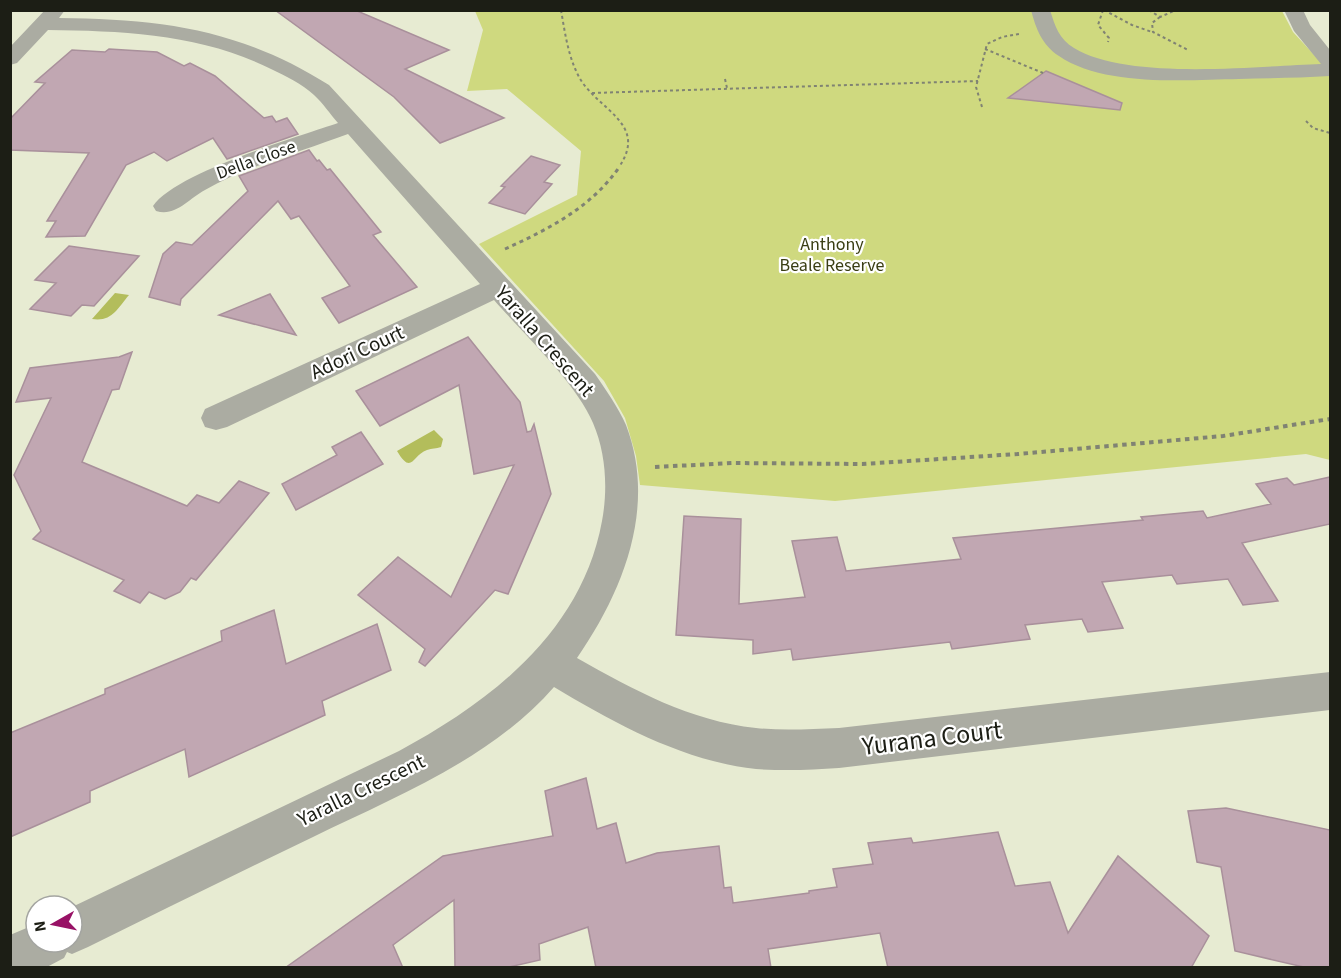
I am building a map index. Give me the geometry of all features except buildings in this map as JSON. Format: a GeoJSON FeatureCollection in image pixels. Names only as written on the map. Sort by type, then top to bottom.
{"type":"FeatureCollection","features":[{"type":"Feature","properties":{"kind":"street"},"geometry":{"type":"LineString","coordinates":[[1040,10],[1041,22],[1059,46],[1077,57],[1116,70],[1145,74],[1330,70]]}},
{"type":"Feature","properties":{"kind":"street"},"geometry":{"type":"LineString","coordinates":[[1293,10],[1301,27],[1330,62]]}},
{"type":"Feature","properties":{"kind":"street"},"geometry":{"type":"LineString","coordinates":[[10,59],[49,17]]}},
{"type":"Feature","properties":{"kind":"street","name":"Yaralla Crescent"},"geometry":{"type":"LineString","coordinates":[[49,17],[162,29],[206,37],[241,47],[272,60],[309,82],[330,100],[572,366],[598,403],[611,427],[620,466],[621,506],[611,556],[590,606],[552,664],[500,712],[447,747],[84,925]]}},
{"type":"Feature","properties":{"kind":"street","name":"Della Close"},"geometry":{"type":"LineString","coordinates":[[166,206],[206,179],[353,125]]}},
{"type":"Feature","properties":{"kind":"street","name":"Adori Court"},"geometry":{"type":"LineString","coordinates":[[216,419],[499,286]]}},
{"type":"Feature","properties":{"kind":"street","name":"Yurana Court"},"geometry":{"type":"LineString","coordinates":[[552,664],[661,725],[717,743],[777,751],[839,748],[1330,691]]}},
{"type":"Feature","properties":{"kind":"street"},"geometry":{"type":"LineString","coordinates":[[10,960],[24,953]]}},
{"type":"Feature","properties":{"kind":"path"},"geometry":{"type":"LineString","coordinates":[[477,262],[540,233],[576,212],[604,185],[622,163],[630,147],[626,131],[592,93],[572,62],[561,10]]}},
{"type":"Feature","properties":{"kind":"path"},"geometry":{"type":"LineString","coordinates":[[1104,10],[1131,25],[1153,32],[1196,55],[1214,61],[1227,73]]}},
{"type":"Feature","properties":{"kind":"path"},"geometry":{"type":"LineString","coordinates":[[1149,10],[1160,17]]}},
{"type":"Feature","properties":{"kind":"path"},"geometry":{"type":"LineString","coordinates":[[1153,32],[1152,23],[1176,10]]}},
{"type":"Feature","properties":{"kind":"path"},"geometry":{"type":"LineString","coordinates":[[982,107],[976,87],[985,49],[990,42],[1002,37],[1048,34]]}},
{"type":"Feature","properties":{"kind":"path"},"geometry":{"type":"LineString","coordinates":[[985,49],[1043,73]]}},
{"type":"Feature","properties":{"kind":"path"},"geometry":{"type":"LineString","coordinates":[[725,79],[727,88]]}},
{"type":"Feature","properties":{"kind":"path"},"geometry":{"type":"LineString","coordinates":[[592,93],[978,81]]}},
{"type":"Feature","properties":{"kind":"path"},"geometry":{"type":"LineString","coordinates":[[1306,121],[1313,128],[1330,133]]}},
{"type":"Feature","properties":{"kind":"path"},"geometry":{"type":"LineString","coordinates":[[655,466],[733,463],[862,464],[1008,455],[1223,436],[1330,419]]}},
{"type":"Feature","properties":{"kind":"green space","name":"Anthony Beale Reserve"},"geometry":{"type":"Polygon","coordinates":[[[475,11],[1282,11],[1293,32],[1330,72],[1330,460],[1306,454],[835,501],[640,485],[636,456],[625,418],[604,381],[479,244],[577,195],[581,151],[507,89],[467,91],[483,30],[475,11]]]}},
{"type":"Feature","properties":{"kind":"shaded area"},"geometry":{"type":"Polygon","coordinates":[[[115,293],[129,295],[109,316],[92,319],[115,293]]]}},
{"type":"Feature","properties":{"kind":"shaded area"},"geometry":{"type":"Polygon","coordinates":[[[434,430],[443,439],[441,447],[427,450],[409,463],[397,451],[434,430]]]}}]}
